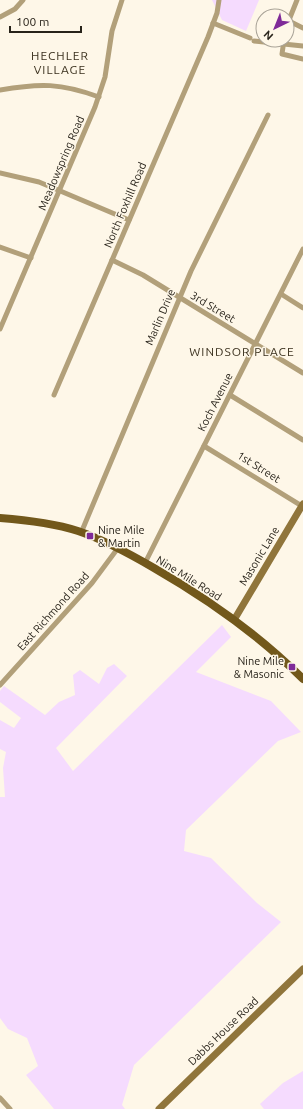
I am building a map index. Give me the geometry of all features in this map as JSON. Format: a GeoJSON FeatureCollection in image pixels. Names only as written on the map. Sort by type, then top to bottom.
{"type":"FeatureCollection","features":[{"type":"Feature","properties":{"kind":"main road","name":"Nine Mile Road"},"geometry":{"type":"LineString","coordinates":[[1,518],[41,522],[81,533],[118,548],[177,581],[234,620],[275,652],[303,678]]}},
{"type":"Feature","properties":{"kind":"street","name":"Meadowspring Road"},"geometry":{"type":"LineString","coordinates":[[1,326],[99,97],[105,77],[112,31],[122,0]]}},
{"type":"Feature","properties":{"kind":"street","name":"North Foxhill Road"},"geometry":{"type":"LineString","coordinates":[[54,395],[214,23],[219,0]]}},
{"type":"Feature","properties":{"kind":"street"},"geometry":{"type":"LineString","coordinates":[[0,17],[11,12],[22,2]]}},
{"type":"Feature","properties":{"kind":"street"},"geometry":{"type":"LineString","coordinates":[[214,23],[255,40]]}},
{"type":"Feature","properties":{"kind":"street"},"geometry":{"type":"LineString","coordinates":[[283,48],[284,55],[303,59]]}},
{"type":"Feature","properties":{"kind":"street"},"geometry":{"type":"LineString","coordinates":[[0,90],[27,86],[57,85],[73,88],[99,97]]}},
{"type":"Feature","properties":{"kind":"street","name":"Marlin Drive"},"geometry":{"type":"LineString","coordinates":[[81,533],[179,298],[268,115]]}},
{"type":"Feature","properties":{"kind":"street"},"geometry":{"type":"LineString","coordinates":[[0,173],[30,179],[60,190],[129,220]]}},
{"type":"Feature","properties":{"kind":"street"},"geometry":{"type":"LineString","coordinates":[[0,247],[31,258]]}},
{"type":"Feature","properties":{"kind":"street","name":"Koch Avenue"},"geometry":{"type":"LineString","coordinates":[[145,563],[303,249]]}},
{"type":"Feature","properties":{"kind":"street","name":"3rd Street"},"geometry":{"type":"LineString","coordinates":[[112,260],[142,275],[303,373]]}},
{"type":"Feature","properties":{"kind":"street"},"geometry":{"type":"LineString","coordinates":[[280,294],[303,308]]}},
{"type":"Feature","properties":{"kind":"street"},"geometry":{"type":"LineString","coordinates":[[230,395],[303,440]]}},
{"type":"Feature","properties":{"kind":"street","name":"1st Street"},"geometry":{"type":"LineString","coordinates":[[204,446],[302,505]]}},
{"type":"Feature","properties":{"kind":"street","name":"Masonic Lane"},"geometry":{"type":"LineString","coordinates":[[234,620],[302,505]]}},
{"type":"Feature","properties":{"kind":"street","name":"East Richmond Road"},"geometry":{"type":"LineString","coordinates":[[0,685],[87,589],[118,548]]}},
{"type":"Feature","properties":{"kind":"street","name":"Dabbs House Road"},"geometry":{"type":"LineString","coordinates":[[159,1109],[303,969]]}},
{"type":"Feature","properties":{"kind":"street"},"geometry":{"type":"LineString","coordinates":[[0,1098],[10,1109]]}},
{"type":"Feature","properties":{"kind":"shaded area"},"geometry":{"type":"Polygon","coordinates":[[[212,0],[259,0],[246,31],[222,20],[212,0]]]}},
{"type":"Feature","properties":{"kind":"shaded area"},"geometry":{"type":"Polygon","coordinates":[[[222,625],[231,637],[196,672],[271,701],[301,732],[278,741],[186,830],[184,851],[211,858],[257,903],[281,922],[134,1065],[122,1105],[125,1109],[54,1109],[26,1075],[38,1066],[27,1038],[8,1029],[0,1018],[0,797],[5,797],[3,768],[6,752],[0,749],[0,720],[14,728],[21,718],[0,702],[0,691],[4,686],[45,715],[59,702],[75,695],[73,675],[80,670],[99,684],[107,668],[114,664],[127,676],[56,748],[73,771],[222,625]]]}},
{"type":"Feature","properties":{"kind":"shaded area"},"geometry":{"type":"Polygon","coordinates":[[[303,1071],[303,1109],[264,1109],[260,1104],[283,1083],[303,1071]]]}},
{"type":"Feature","properties":{"kind":"place","name":"Nine Mile & Martin"},"geometry":{"type":"Point","coordinates":[90,536]}},
{"type":"Feature","properties":{"kind":"place","name":"Nine Mile & Masonic"},"geometry":{"type":"Point","coordinates":[292,667]}},
{"type":"Feature","properties":{"kind":"district","name":"HECHLER VILLAGE"},"geometry":{"type":"Point","coordinates":[60,63]}},
{"type":"Feature","properties":{"kind":"district","name":"WINDSOR PLACE"},"geometry":{"type":"Point","coordinates":[242,352]}}]}
